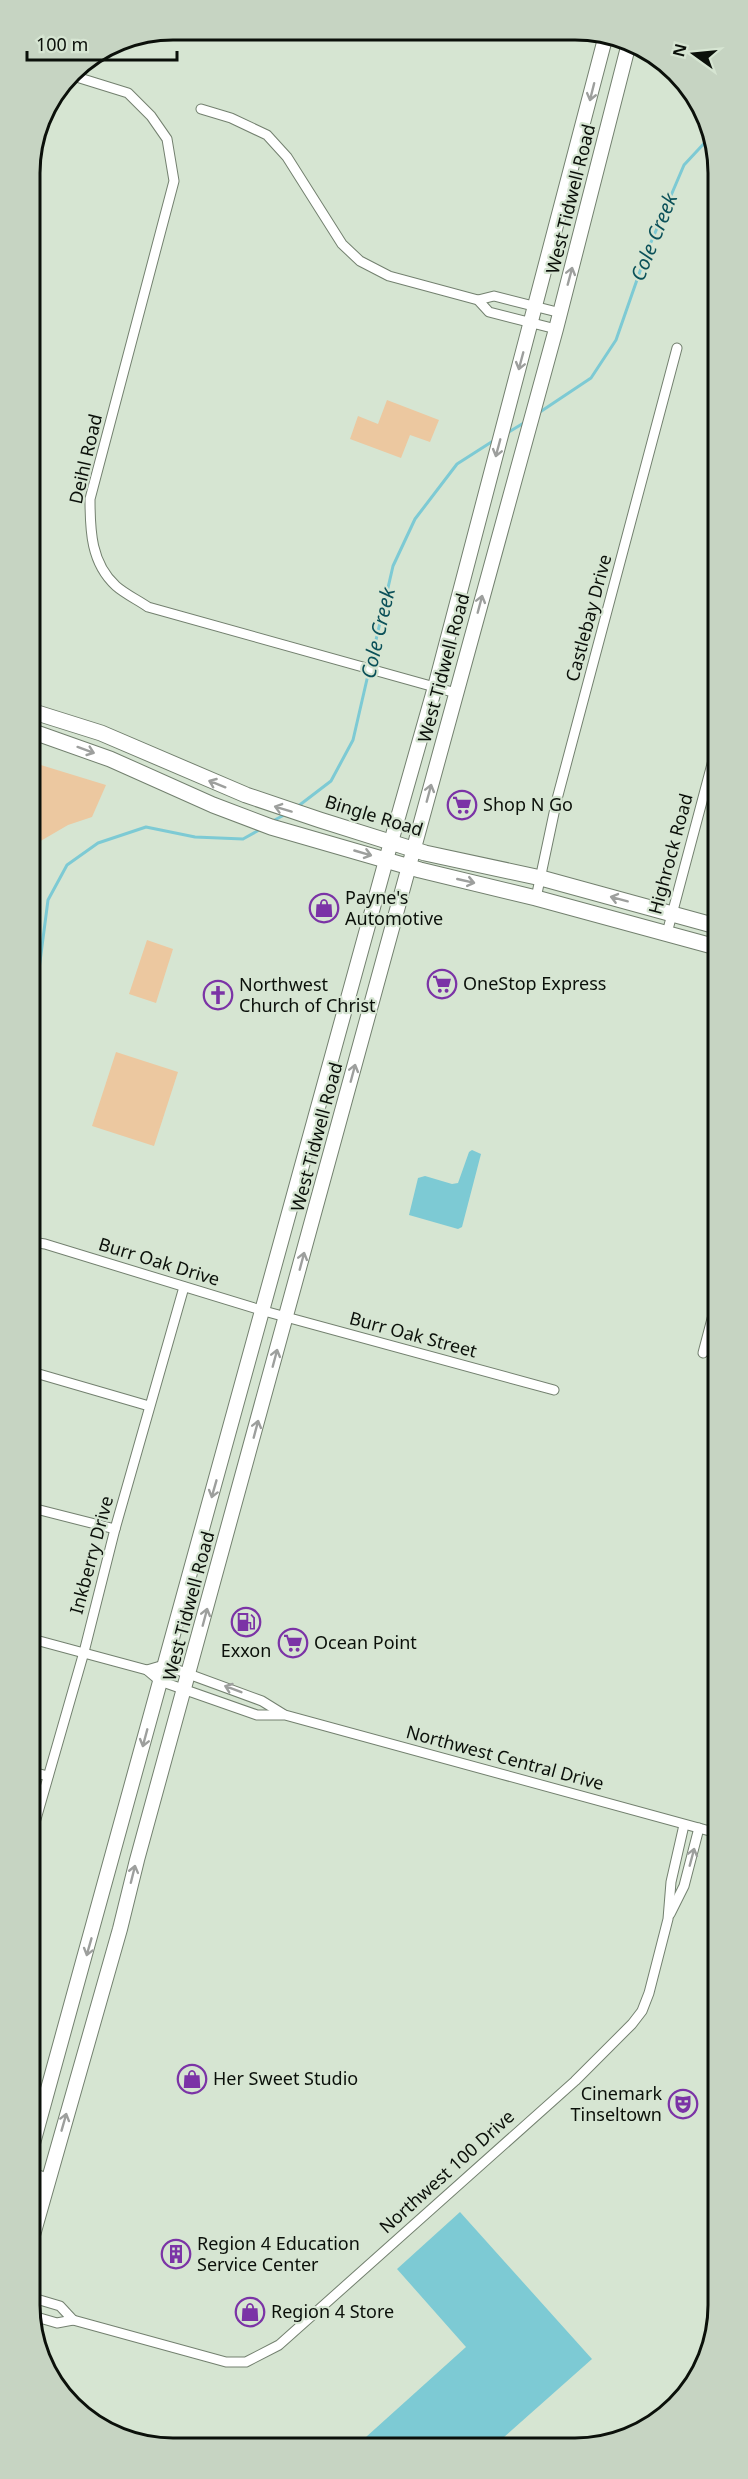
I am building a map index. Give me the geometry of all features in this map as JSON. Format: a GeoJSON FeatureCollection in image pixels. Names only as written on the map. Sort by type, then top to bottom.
{"type":"FeatureCollection","features":[{"type":"Feature","properties":{"kind":"main road","name":"West Tidwell Road"},"geometry":{"type":"LineString","coordinates":[[40,2122],[435,687],[604,44]]}},
{"type":"Feature","properties":{"kind":"main road","name":"West Tidwell Road"},"geometry":{"type":"LineString","coordinates":[[40,2210],[120,1929],[561,313],[627,52]]}},
{"type":"Feature","properties":{"kind":"main road"},"geometry":{"type":"LineString","coordinates":[[574,164],[597,171]]}},
{"type":"Feature","properties":{"kind":"main road"},"geometry":{"type":"LineString","coordinates":[[464,574],[487,579]]}},
{"type":"Feature","properties":{"kind":"main road","name":"Bingle Road"},"geometry":{"type":"LineString","coordinates":[[41,714],[102,732],[188,772],[320,820],[414,849],[541,878],[708,924]]}},
{"type":"Feature","properties":{"kind":"main road"},"geometry":{"type":"LineString","coordinates":[[41,734],[110,759],[233,813],[294,834],[409,867],[536,898],[708,945]]}},
{"type":"Feature","properties":{"kind":"main road"},"geometry":{"type":"LineString","coordinates":[[180,790],[188,772]]}},
{"type":"Feature","properties":{"kind":"main road"},"geometry":{"type":"LineString","coordinates":[[341,1027],[364,1032]]}},
{"type":"Feature","properties":{"kind":"main road"},"geometry":{"type":"LineString","coordinates":[[308,1146],[332,1152]]}},
{"type":"Feature","properties":{"kind":"main road"},"geometry":{"type":"LineString","coordinates":[[95,1924],[120,1929]]}},
{"type":"Feature","properties":{"kind":"street","name":"Deihl Road"},"geometry":{"type":"LineString","coordinates":[[82,79],[128,93],[151,117],[168,139],[174,181],[90,499],[90,535],[97,558],[116,586],[148,607],[456,693]]}},
{"type":"Feature","properties":{"kind":"street"},"geometry":{"type":"LineString","coordinates":[[201,109],[231,118],[267,135],[287,157],[342,244],[360,261],[389,276],[478,300],[494,296],[561,313]]}},
{"type":"Feature","properties":{"kind":"street"},"geometry":{"type":"LineString","coordinates":[[478,300],[489,312],[556,329]]}},
{"type":"Feature","properties":{"kind":"street","name":"Castlebay Drive"},"geometry":{"type":"LineString","coordinates":[[536,898],[557,800],[677,348]]}},
{"type":"Feature","properties":{"kind":"street","name":"Highrock Road"},"geometry":{"type":"LineString","coordinates":[[667,933],[708,780]]}},
{"type":"Feature","properties":{"kind":"street","name":"Burr Oak Drive"},"geometry":{"type":"LineString","coordinates":[[40,1243],[264,1311]]}},
{"type":"Feature","properties":{"kind":"street","name":"Inkberry Drive"},"geometry":{"type":"LineString","coordinates":[[40,1804],[84,1652],[149,1406],[184,1287]]}},
{"type":"Feature","properties":{"kind":"street","name":"Burr Oak Street"},"geometry":{"type":"LineString","coordinates":[[264,1311],[554,1390]]}},
{"type":"Feature","properties":{"kind":"street"},"geometry":{"type":"LineString","coordinates":[[703,1353],[707,1336]]}},
{"type":"Feature","properties":{"kind":"street"},"geometry":{"type":"LineString","coordinates":[[40,1374],[149,1406]]}},
{"type":"Feature","properties":{"kind":"street"},"geometry":{"type":"LineString","coordinates":[[40,1510],[115,1529]]}},
{"type":"Feature","properties":{"kind":"street"},"geometry":{"type":"LineString","coordinates":[[40,1640],[147,1670],[160,1682]]}},
{"type":"Feature","properties":{"kind":"street"},"geometry":{"type":"LineString","coordinates":[[147,1670],[164,1665]]}},
{"type":"Feature","properties":{"kind":"street","name":"Northwest Central Drive"},"geometry":{"type":"LineString","coordinates":[[164,1665],[262,1701],[285,1715]]}},
{"type":"Feature","properties":{"kind":"street","name":"Northwest Central Drive"},"geometry":{"type":"LineString","coordinates":[[160,1682],[256,1715],[285,1715],[707,1830]]}},
{"type":"Feature","properties":{"kind":"street"},"geometry":{"type":"LineString","coordinates":[[40,1774],[48,1776]]}},
{"type":"Feature","properties":{"kind":"street","name":"Northwest 100 Drive"},"geometry":{"type":"LineString","coordinates":[[42,2318],[57,2323],[73,2320],[226,2362],[246,2362],[279,2345],[575,2081],[632,2024],[646,2002],[668,1919],[671,1882],[684,1825]]}},
{"type":"Feature","properties":{"kind":"street","name":"Northwest 100 Drive"},"geometry":{"type":"LineString","coordinates":[[668,1919],[684,1886],[699,1828]]}},
{"type":"Feature","properties":{"kind":"street"},"geometry":{"type":"LineString","coordinates":[[40,2175],[49,2178]]}},
{"type":"Feature","properties":{"kind":"street","name":"Northwest 100 Drive"},"geometry":{"type":"LineString","coordinates":[[40,2300],[60,2306],[73,2320]]}},
{"type":"Feature","properties":{"kind":"shaded area"},"geometry":{"type":"Polygon","coordinates":[[[387,400],[439,420],[430,442],[410,435],[401,458],[350,439],[358,416],[378,424],[387,400]]]}},
{"type":"Feature","properties":{"kind":"shaded area"},"geometry":{"type":"Polygon","coordinates":[[[41,765],[106,785],[92,817],[68,825],[41,841],[41,765]]]}},
{"type":"Feature","properties":{"kind":"shaded area"},"geometry":{"type":"Polygon","coordinates":[[[147,940],[173,949],[156,1003],[129,994],[147,940]]]}},
{"type":"Feature","properties":{"kind":"shaded area"},"geometry":{"type":"Polygon","coordinates":[[[116,1052],[178,1072],[154,1146],[92,1126],[116,1052]]]}},
{"type":"Feature","properties":{"kind":"water"},"geometry":{"type":"Polygon","coordinates":[[[472,1150],[481,1154],[462,1227],[458,1229],[409,1215],[418,1178],[425,1176],[452,1184],[458,1183],[469,1152],[472,1150]]]}},
{"type":"Feature","properties":{"kind":"water"},"geometry":{"type":"Polygon","coordinates":[[[460,2212],[592,2359],[503,2438],[365,2438],[466,2347],[397,2269],[460,2212]]]}},
{"type":"Feature","properties":{"kind":"waterway","name":"Cole Creek"},"geometry":{"type":"LineString","coordinates":[[537,414],[591,378],[616,340],[646,254],[684,165],[704,144]]}},
{"type":"Feature","properties":{"kind":"waterway","name":"Cole Creek"},"geometry":{"type":"LineString","coordinates":[[507,433],[527,421]]}},
{"type":"Feature","properties":{"kind":"waterway","name":"Cole Creek"},"geometry":{"type":"LineString","coordinates":[[297,807],[331,781],[353,740],[393,566],[415,519],[457,464],[493,441]]}},
{"type":"Feature","properties":{"kind":"waterway","name":"Cole Creek"},"geometry":{"type":"LineString","coordinates":[[271,822],[284,815]]}},
{"type":"Feature","properties":{"kind":"waterway","name":"Cole Creek"},"geometry":{"type":"LineString","coordinates":[[41,957],[48,900],[67,865],[98,843],[146,827],[195,837],[243,839],[261,829]]}},
{"type":"Feature","properties":{"kind":"place","name":"Shop N Go"},"geometry":{"type":"Point","coordinates":[462,805]}},
{"type":"Feature","properties":{"kind":"place","name":"Payne's Automotive"},"geometry":{"type":"Point","coordinates":[324,908]}},
{"type":"Feature","properties":{"kind":"place","name":"OneStop Express"},"geometry":{"type":"Point","coordinates":[442,984]}},
{"type":"Feature","properties":{"kind":"place","name":"Northwest Church of Christ"},"geometry":{"type":"Point","coordinates":[218,995]}},
{"type":"Feature","properties":{"kind":"place","name":"Exxon"},"geometry":{"type":"Point","coordinates":[246,1622]}},
{"type":"Feature","properties":{"kind":"place","name":"Ocean Point"},"geometry":{"type":"Point","coordinates":[293,1643]}},
{"type":"Feature","properties":{"kind":"place","name":"Her Sweet Studio"},"geometry":{"type":"Point","coordinates":[192,2079]}},
{"type":"Feature","properties":{"kind":"place","name":"Cinemark Tinseltown"},"geometry":{"type":"Point","coordinates":[683,2104]}},
{"type":"Feature","properties":{"kind":"place","name":"Region 4 Education Service Center"},"geometry":{"type":"Point","coordinates":[176,2254]}},
{"type":"Feature","properties":{"kind":"place","name":"Region 4 Store"},"geometry":{"type":"Point","coordinates":[250,2312]}}]}
